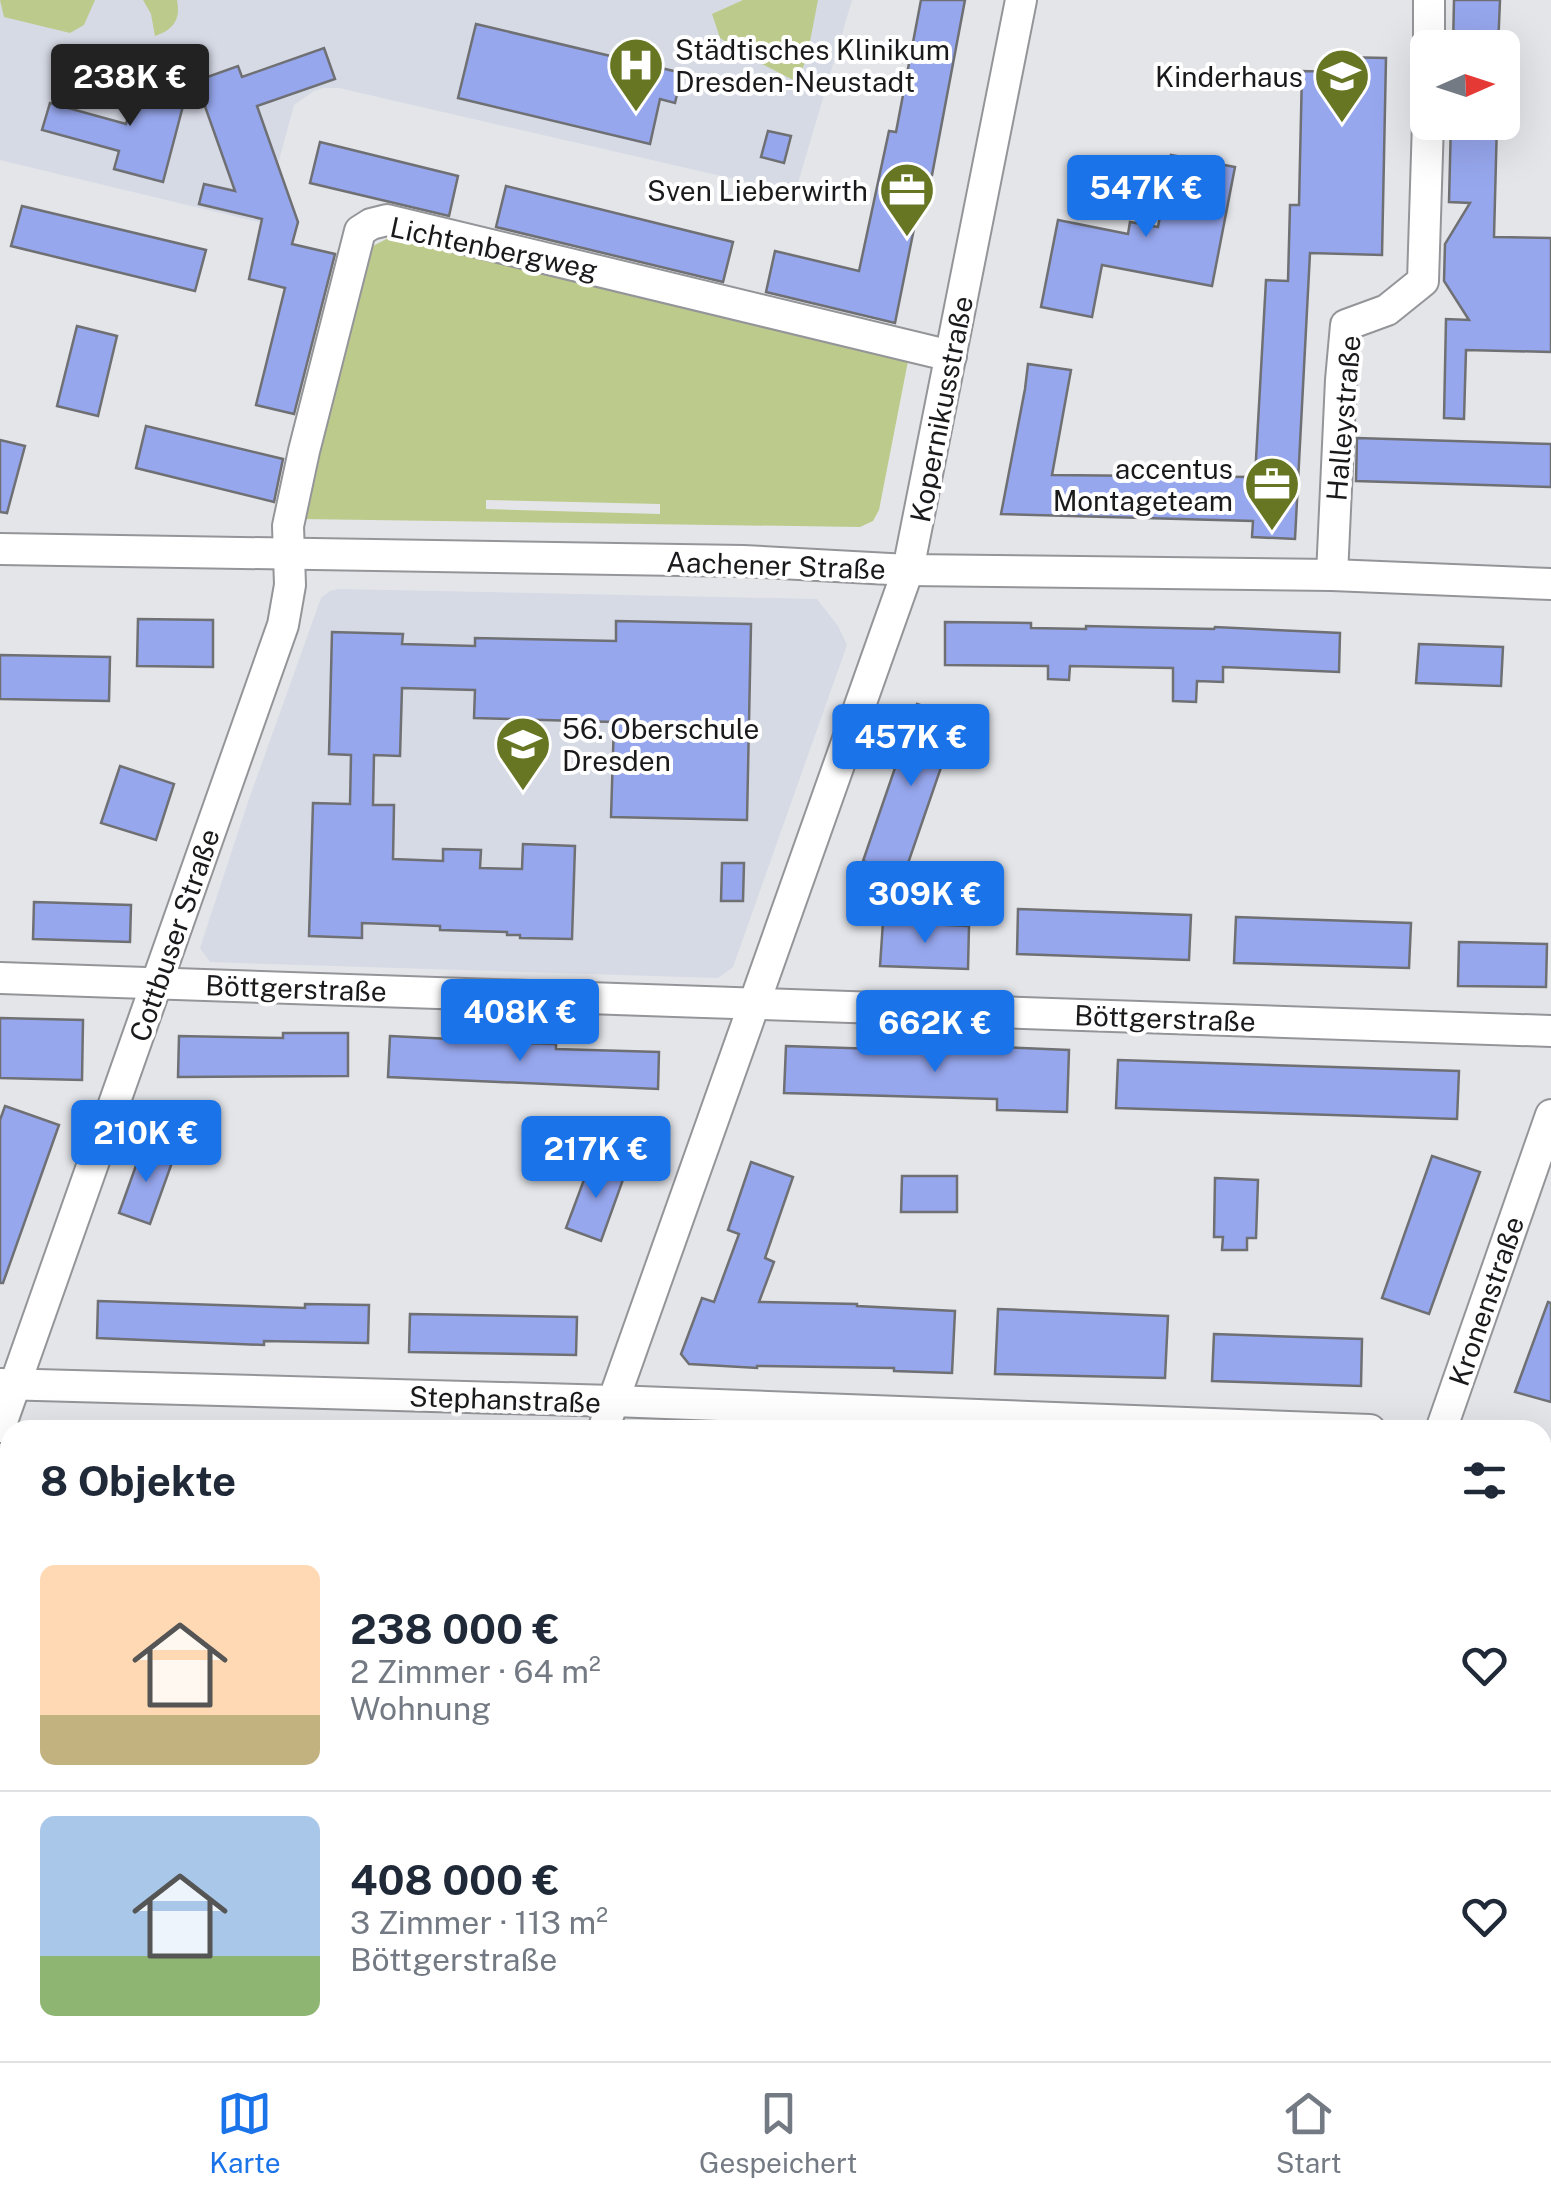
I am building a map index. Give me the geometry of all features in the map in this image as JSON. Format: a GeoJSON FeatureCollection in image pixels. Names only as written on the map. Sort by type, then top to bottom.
{"type":"FeatureCollection","features":[{"type":"Feature","properties":{"kind":"street","name":"Kopernikusstraße"},"geometry":{"type":"LineString","coordinates":[[608,1416],[908,570],[1020,0]]}},
{"type":"Feature","properties":{"kind":"street"},"geometry":{"type":"LineString","coordinates":[[1429,0],[1429,30]]}},
{"type":"Feature","properties":{"kind":"street","name":"Halleystraße"},"geometry":{"type":"LineString","coordinates":[[1332,575],[1346,325],[1387,310],[1423,281],[1427,140]]}},
{"type":"Feature","properties":{"kind":"street","name":"Lichtenbergweg"},"geometry":{"type":"LineString","coordinates":[[288,553],[288,526],[334,330],[360,231],[371,224],[388,220],[951,356]]}},
{"type":"Feature","properties":{"kind":"street","name":"Aachener Straße"},"geometry":{"type":"LineString","coordinates":[[0,549],[743,562],[908,570],[1332,575],[1551,584]]}},
{"type":"Feature","properties":{"kind":"street","name":"Cottbuser Straße"},"geometry":{"type":"LineString","coordinates":[[1,1420],[8,1384],[157,984],[283,626],[290,586],[288,553]]}},
{"type":"Feature","properties":{"kind":"street","name":"Böttgerstraße"},"geometry":{"type":"LineString","coordinates":[[0,978],[1551,1031]]}},
{"type":"Feature","properties":{"kind":"street","name":"Kronenstraße"},"geometry":{"type":"LineString","coordinates":[[1444,1420],[1551,1115]]}},
{"type":"Feature","properties":{"kind":"street","name":"Stephanstraße"},"geometry":{"type":"LineString","coordinates":[[8,1384],[608,1416],[826,1420]]}},
{"type":"Feature","properties":{"kind":"shaded area","name":"Städtisches Klinikum Dresden-Neustadt"},"geometry":{"type":"Polygon","coordinates":[[[0,0],[852,0],[795,193],[339,88],[323,88],[294,105],[262,223],[0,160],[0,0]]]}},
{"type":"Feature","properties":{"kind":"shaded area","name":"56. Oberschule Dresden"},"geometry":{"type":"Polygon","coordinates":[[[339,589],[817,599],[847,645],[733,967],[718,978],[210,962],[200,948],[248,802],[321,598],[339,589]]]}},
{"type":"Feature","properties":{"kind":"green space"},"geometry":{"type":"Polygon","coordinates":[[[0,0],[95,0],[84,25],[70,33],[4,17],[0,0]]]}},
{"type":"Feature","properties":{"kind":"green space"},"geometry":{"type":"Polygon","coordinates":[[[143,0],[177,0],[177,19],[167,31],[155,36],[151,14],[143,0]]]}},
{"type":"Feature","properties":{"kind":"green space"},"geometry":{"type":"Polygon","coordinates":[[[743,0],[818,0],[807,57],[797,82],[720,38],[712,14],[743,0]]]}},
{"type":"Feature","properties":{"kind":"green space"},"geometry":{"type":"Polygon","coordinates":[[[402,231],[909,356],[879,510],[873,521],[860,527],[300,519],[363,251],[402,231]],[[486,500],[486,509],[660,514],[660,504],[486,500]]]}},
{"type":"Feature","properties":{"kind":"building"},"geometry":{"type":"Polygon","coordinates":[[[921,0],[965,0],[932,175],[925,174],[895,323],[766,292],[775,251],[859,271],[889,131],[896,132],[921,0]]]}},
{"type":"Feature","properties":{"kind":"building"},"geometry":{"type":"Polygon","coordinates":[[[1454,0],[1500,0],[1499,30],[1453,30],[1454,0]]]}},
{"type":"Feature","properties":{"kind":"building"},"geometry":{"type":"Polygon","coordinates":[[[476,24],[682,73],[675,103],[660,99],[650,144],[458,98],[476,24]]]}},
{"type":"Feature","properties":{"kind":"building"},"geometry":{"type":"Polygon","coordinates":[[[324,48],[335,79],[257,106],[298,222],[292,244],[335,254],[294,414],[256,405],[285,288],[249,279],[262,219],[199,204],[204,184],[235,191],[196,81],[238,66],[242,77],[324,48]]]}},
{"type":"Feature","properties":{"kind":"building"},"geometry":{"type":"Polygon","coordinates":[[[1339,57],[1386,58],[1382,255],[1310,253],[1295,539],[1252,537],[1253,521],[1001,514],[1028,364],[1071,370],[1052,475],[1255,477],[1266,280],[1288,281],[1290,205],[1299,205],[1302,71],[1338,72],[1339,57]]]}},
{"type":"Feature","properties":{"kind":"building"},"geometry":{"type":"Polygon","coordinates":[[[138,79],[173,89],[189,83],[163,182],[114,169],[119,151],[42,130],[50,103],[126,124],[138,79]]]}},
{"type":"Feature","properties":{"kind":"building"},"geometry":{"type":"Polygon","coordinates":[[[768,131],[791,136],[784,163],[761,157],[768,131]]]}},
{"type":"Feature","properties":{"kind":"building"},"geometry":{"type":"Polygon","coordinates":[[[1451,140],[1497,140],[1494,237],[1551,238],[1551,352],[1466,350],[1464,419],[1444,418],[1446,319],[1469,320],[1444,281],[1445,244],[1470,203],[1449,202],[1451,140]]]}},
{"type":"Feature","properties":{"kind":"building"},"geometry":{"type":"Polygon","coordinates":[[[320,142],[458,176],[449,216],[310,183],[320,142]]]}},
{"type":"Feature","properties":{"kind":"building"},"geometry":{"type":"Polygon","coordinates":[[[1171,155],[1235,167],[1212,286],[1102,265],[1092,317],[1041,307],[1058,220],[1128,234],[1130,222],[1158,227],[1171,155]]]}},
{"type":"Feature","properties":{"kind":"building"},"geometry":{"type":"Polygon","coordinates":[[[506,186],[733,242],[723,282],[496,227],[506,186]]]}},
{"type":"Feature","properties":{"kind":"building"},"geometry":{"type":"Polygon","coordinates":[[[22,206],[206,250],[195,291],[11,246],[22,206]]]}},
{"type":"Feature","properties":{"kind":"building"},"geometry":{"type":"Polygon","coordinates":[[[77,326],[117,336],[98,416],[57,406],[77,326]]]}},
{"type":"Feature","properties":{"kind":"building"},"geometry":{"type":"Polygon","coordinates":[[[146,426],[283,459],[274,502],[136,468],[146,426]]]}},
{"type":"Feature","properties":{"kind":"building"},"geometry":{"type":"Polygon","coordinates":[[[1357,438],[1551,444],[1551,487],[1356,481],[1357,438]]]}},
{"type":"Feature","properties":{"kind":"building"},"geometry":{"type":"Polygon","coordinates":[[[0,440],[25,446],[7,513],[0,512],[0,440]]]}},
{"type":"Feature","properties":{"kind":"building"},"geometry":{"type":"Polygon","coordinates":[[[138,619],[213,620],[213,667],[137,666],[138,619]]]}},
{"type":"Feature","properties":{"kind":"building"},"geometry":{"type":"Polygon","coordinates":[[[616,621],[751,624],[747,820],[611,817],[614,722],[474,718],[475,690],[402,688],[400,756],[374,755],[373,805],[394,805],[393,859],[443,861],[443,849],[481,850],[480,868],[522,869],[523,844],[575,846],[572,939],[362,923],[362,938],[309,936],[313,803],[350,804],[351,755],[329,754],[332,632],[403,634],[402,644],[475,646],[475,638],[616,641],[616,621]]]}},
{"type":"Feature","properties":{"kind":"building"},"geometry":{"type":"Polygon","coordinates":[[[945,622],[1031,623],[1031,628],[1215,627],[1340,633],[1339,672],[1223,667],[1223,682],[1197,681],[1196,702],[1173,701],[1173,668],[1070,666],[1069,680],[1048,679],[1048,666],[945,665],[945,622]]]}},
{"type":"Feature","properties":{"kind":"building"},"geometry":{"type":"Polygon","coordinates":[[[1419,644],[1503,647],[1501,686],[1416,683],[1419,644]]]}},
{"type":"Feature","properties":{"kind":"building"},"geometry":{"type":"Polygon","coordinates":[[[0,655],[110,657],[109,701],[0,699],[0,655]]]}},
{"type":"Feature","properties":{"kind":"building"},"geometry":{"type":"Polygon","coordinates":[[[917,704],[958,718],[904,875],[863,861],[917,704]]]}},
{"type":"Feature","properties":{"kind":"building"},"geometry":{"type":"Polygon","coordinates":[[[120,766],[174,784],[156,840],[101,823],[120,766]]]}},
{"type":"Feature","properties":{"kind":"building"},"geometry":{"type":"Polygon","coordinates":[[[722,863],[744,863],[743,901],[721,901],[722,863]]]}},
{"type":"Feature","properties":{"kind":"building"},"geometry":{"type":"Polygon","coordinates":[[[34,902],[131,905],[130,942],[33,939],[34,902]]]}},
{"type":"Feature","properties":{"kind":"building"},"geometry":{"type":"Polygon","coordinates":[[[1018,909],[1191,915],[1189,960],[1017,954],[1018,909]]]}},
{"type":"Feature","properties":{"kind":"building"},"geometry":{"type":"Polygon","coordinates":[[[1236,917],[1411,923],[1409,968],[1234,963],[1236,917]]]}},
{"type":"Feature","properties":{"kind":"building"},"geometry":{"type":"Polygon","coordinates":[[[883,922],[969,926],[968,969],[880,966],[883,922]]]}},
{"type":"Feature","properties":{"kind":"building"},"geometry":{"type":"Polygon","coordinates":[[[1459,942],[1547,944],[1546,987],[1458,986],[1459,942]]]}},
{"type":"Feature","properties":{"kind":"building"},"geometry":{"type":"Polygon","coordinates":[[[0,1018],[83,1020],[82,1080],[0,1078],[0,1018]]]}},
{"type":"Feature","properties":{"kind":"building"},"geometry":{"type":"Polygon","coordinates":[[[283,1033],[348,1033],[348,1076],[178,1077],[179,1036],[283,1038],[283,1033]]]}},
{"type":"Feature","properties":{"kind":"building"},"geometry":{"type":"Polygon","coordinates":[[[390,1036],[556,1044],[556,1049],[659,1052],[658,1089],[388,1077],[390,1036]]]}},
{"type":"Feature","properties":{"kind":"building"},"geometry":{"type":"Polygon","coordinates":[[[786,1046],[999,1053],[1000,1047],[1069,1050],[1067,1112],[997,1110],[997,1099],[784,1093],[786,1046]]]}},
{"type":"Feature","properties":{"kind":"building"},"geometry":{"type":"Polygon","coordinates":[[[1118,1060],[1459,1071],[1457,1119],[1116,1108],[1118,1060]]]}},
{"type":"Feature","properties":{"kind":"building"},"geometry":{"type":"Polygon","coordinates":[[[5,1106],[59,1125],[0,1283],[0,1120],[5,1106]]]}},
{"type":"Feature","properties":{"kind":"building"},"geometry":{"type":"Polygon","coordinates":[[[143,1146],[174,1157],[150,1224],[119,1213],[143,1146]]]}},
{"type":"Feature","properties":{"kind":"building"},"geometry":{"type":"Polygon","coordinates":[[[1432,1156],[1480,1172],[1429,1314],[1382,1298],[1432,1156]]]}},
{"type":"Feature","properties":{"kind":"building"},"geometry":{"type":"Polygon","coordinates":[[[591,1161],[625,1174],[601,1241],[566,1228],[591,1161]]]}},
{"type":"Feature","properties":{"kind":"building"},"geometry":{"type":"Polygon","coordinates":[[[751,1162],[793,1177],[765,1258],[774,1262],[759,1302],[955,1311],[952,1373],[894,1368],[689,1364],[681,1354],[702,1298],[714,1302],[739,1234],[728,1230],[751,1162]]]}},
{"type":"Feature","properties":{"kind":"building"},"geometry":{"type":"Polygon","coordinates":[[[902,1176],[957,1176],[957,1212],[901,1212],[902,1176]]]}},
{"type":"Feature","properties":{"kind":"building"},"geometry":{"type":"Polygon","coordinates":[[[1215,1178],[1258,1180],[1256,1238],[1247,1238],[1247,1250],[1222,1250],[1223,1237],[1214,1237],[1215,1178]]]}},
{"type":"Feature","properties":{"kind":"building"},"geometry":{"type":"Polygon","coordinates":[[[98,1301],[305,1308],[305,1304],[369,1305],[368,1343],[264,1341],[264,1345],[97,1338],[98,1301]]]}},
{"type":"Feature","properties":{"kind":"building"},"geometry":{"type":"Polygon","coordinates":[[[1548,1302],[1551,1303],[1551,1402],[1515,1392],[1548,1302]]]}},
{"type":"Feature","properties":{"kind":"building"},"geometry":{"type":"Polygon","coordinates":[[[998,1309],[1168,1316],[1165,1378],[995,1374],[998,1309]]]}},
{"type":"Feature","properties":{"kind":"building"},"geometry":{"type":"Polygon","coordinates":[[[410,1314],[577,1317],[576,1355],[409,1352],[410,1314]]]}},
{"type":"Feature","properties":{"kind":"building"},"geometry":{"type":"Polygon","coordinates":[[[1214,1334],[1362,1339],[1361,1386],[1212,1381],[1214,1334]]]}},
{"type":"Feature","properties":{"kind":"place","name":"Städtisches Klinikum Dresden-Neustadt"},"geometry":{"type":"Point","coordinates":[636,114]}},
{"type":"Feature","properties":{"kind":"place","name":"Kinderhaus"},"geometry":{"type":"Point","coordinates":[1342,125]}},
{"type":"Feature","properties":{"kind":"place","name":"Sven Lieberwirth"},"geometry":{"type":"Point","coordinates":[907,239]}},
{"type":"Feature","properties":{"kind":"place","name":"accentus Montageteam"},"geometry":{"type":"Point","coordinates":[1272,533]}},
{"type":"Feature","properties":{"kind":"place","name":"56. Oberschule Dresden"},"geometry":{"type":"Point","coordinates":[523,793]}}]}
